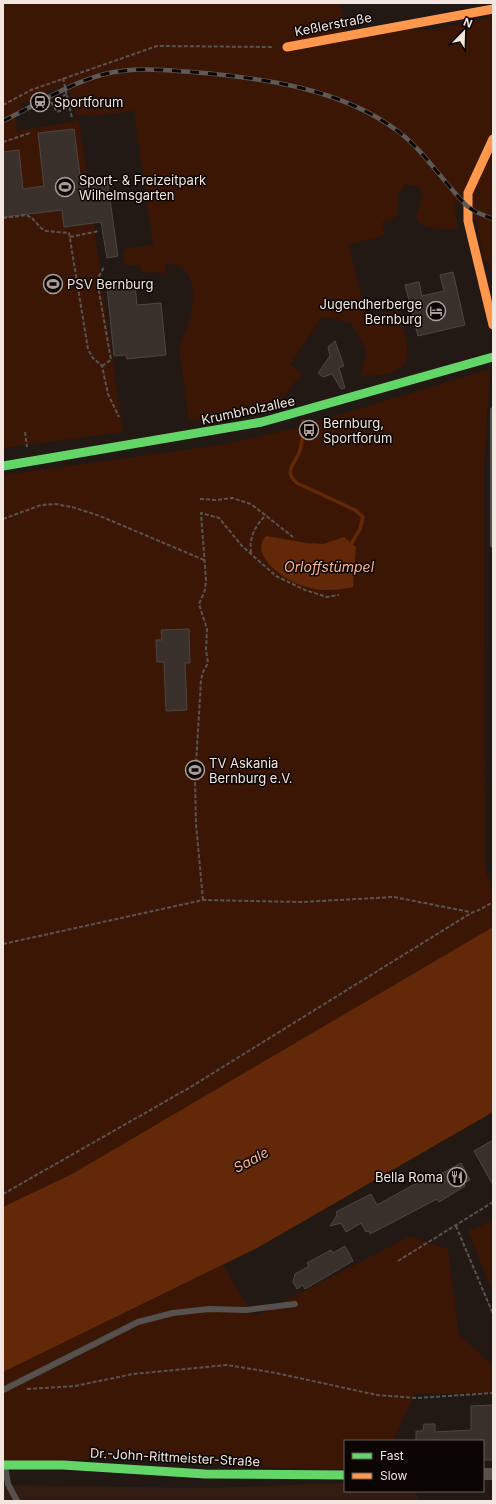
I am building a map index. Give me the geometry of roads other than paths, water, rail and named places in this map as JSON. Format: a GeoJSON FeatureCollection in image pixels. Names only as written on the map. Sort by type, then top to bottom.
{"type":"FeatureCollection","features":[{"type":"Feature","properties":{"kind":"street","name":"Keßlerstraße"},"geometry":{"type":"LineString","coordinates":[[288,47],[493,9]]}},
{"type":"Feature","properties":{"kind":"street","name":"Keßlerstraße"},"geometry":{"type":"LineString","coordinates":[[479,11],[493,14]]}},
{"type":"Feature","properties":{"kind":"street"},"geometry":{"type":"LineString","coordinates":[[493,139],[468,193],[467,206],[468,221],[493,325]]}},
{"type":"Feature","properties":{"kind":"street","name":"Krumbholzallee"},"geometry":{"type":"LineString","coordinates":[[3,466],[216,431],[268,420],[493,357]]}},
{"type":"Feature","properties":{"kind":"street","name":"Dr.-John-Rittmeister-Straße"},"geometry":{"type":"LineString","coordinates":[[4,1465],[63,1465],[205,1474],[344,1476]]}},
{"type":"Feature","properties":{"kind":"lane"},"geometry":{"type":"LineString","coordinates":[[493,410],[493,545]]}},
{"type":"Feature","properties":{"kind":"lane"},"geometry":{"type":"LineString","coordinates":[[4,1390],[138,1322],[181,1312],[210,1309],[246,1310],[295,1304]]}},
{"type":"Feature","properties":{"kind":"lane"},"geometry":{"type":"LineString","coordinates":[[4,1465],[8,1484],[17,1501]]}},
{"type":"Feature","properties":{"kind":"water","name":"Orloffstümpel"},"geometry":{"type":"Polygon","coordinates":[[[266,536],[307,543],[323,544],[344,537],[356,547],[353,587],[336,590],[319,590],[290,580],[273,568],[266,560],[262,552],[262,544],[266,536]]]}},
{"type":"Feature","properties":{"kind":"water","name":"Saale"},"geometry":{"type":"Polygon","coordinates":[[[493,927],[493,1112],[257,1248],[3,1372],[3,1207],[72,1174],[493,927]]]}},
{"type":"Feature","properties":{"kind":"waterway"},"geometry":{"type":"LineString","coordinates":[[303,421],[301,447],[291,467],[291,474],[297,483],[355,510],[363,517],[360,529],[350,546]]}},
{"type":"Feature","properties":{"kind":"railway"},"geometry":{"type":"LineString","coordinates":[[3,121],[79,83],[105,74],[127,70],[170,70],[219,74],[273,82],[327,95],[376,117],[399,132],[408,140],[426,158],[467,206],[476,212],[493,219]]}},
{"type":"Feature","properties":{"kind":"place","name":"Sportforum"},"geometry":{"type":"Point","coordinates":[40,102]}},
{"type":"Feature","properties":{"kind":"place","name":"Sport- & Freizeitpark Wilhelmsgarten"},"geometry":{"type":"Point","coordinates":[65,187]}},
{"type":"Feature","properties":{"kind":"place","name":"PSV Bernburg"},"geometry":{"type":"Point","coordinates":[53,284]}},
{"type":"Feature","properties":{"kind":"place","name":"Jugendherberge Bernburg"},"geometry":{"type":"Point","coordinates":[436,311]}},
{"type":"Feature","properties":{"kind":"place","name":"Bernburg, Sportforum"},"geometry":{"type":"Point","coordinates":[309,430]}},
{"type":"Feature","properties":{"kind":"place","name":"TV Askania Bernburg e.V."},"geometry":{"type":"Point","coordinates":[195,770]}},
{"type":"Feature","properties":{"kind":"place","name":"Bella Roma"},"geometry":{"type":"Point","coordinates":[457,1177]}}]}
